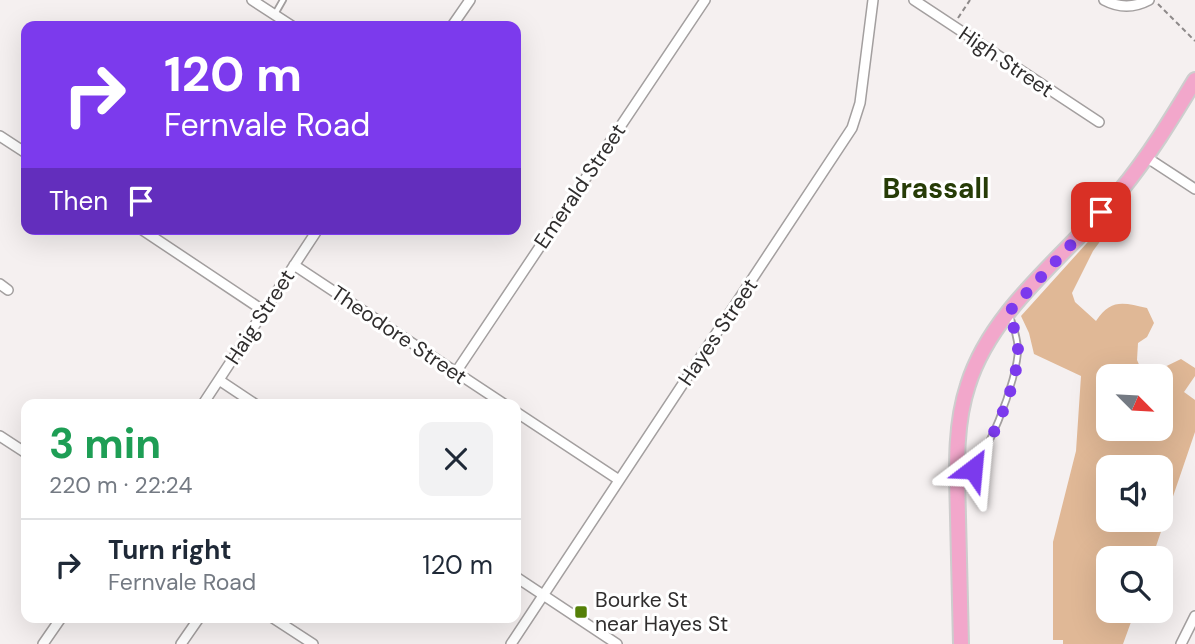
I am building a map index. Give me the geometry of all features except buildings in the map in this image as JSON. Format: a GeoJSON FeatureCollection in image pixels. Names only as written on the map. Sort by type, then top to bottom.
{"type":"FeatureCollection","features":[{"type":"Feature","properties":{"kind":"main road"},"geometry":{"type":"LineString","coordinates":[[961,644],[957,480],[959,430],[967,385],[978,359],[1008,313],[1120,191],[1146,157],[1195,80]]}},
{"type":"Feature","properties":{"kind":"street"},"geometry":{"type":"LineString","coordinates":[[252,0],[284,21]]}},
{"type":"Feature","properties":{"kind":"street"},"geometry":{"type":"LineString","coordinates":[[455,21],[470,0]]}},
{"type":"Feature","properties":{"kind":"street","name":"Emerald Street"},"geometry":{"type":"LineString","coordinates":[[456,372],[705,0]]}},
{"type":"Feature","properties":{"kind":"street","name":"Hayes Street"},"geometry":{"type":"LineString","coordinates":[[511,644],[852,128],[860,103],[873,0]]}},
{"type":"Feature","properties":{"kind":"street","name":"High Street"},"geometry":{"type":"LineString","coordinates":[[914,0],[1099,122]]}},
{"type":"Feature","properties":{"kind":"street"},"geometry":{"type":"LineString","coordinates":[[1104,0],[1118,6],[1128,6],[1149,0]]}},
{"type":"Feature","properties":{"kind":"street"},"geometry":{"type":"LineString","coordinates":[[0,136],[21,150]]}},
{"type":"Feature","properties":{"kind":"street"},"geometry":{"type":"LineString","coordinates":[[1146,157],[1195,189]]}},
{"type":"Feature","properties":{"kind":"street"},"geometry":{"type":"LineString","coordinates":[[150,235],[264,311]]}},
{"type":"Feature","properties":{"kind":"street","name":"Haig Street"},"geometry":{"type":"LineString","coordinates":[[206,399],[314,235]]}},
{"type":"Feature","properties":{"kind":"street","name":"Theodore Street"},"geometry":{"type":"LineString","coordinates":[[294,265],[496,399]]}},
{"type":"Feature","properties":{"kind":"street"},"geometry":{"type":"LineString","coordinates":[[219,380],[248,399]]}},
{"type":"Feature","properties":{"kind":"street"},"geometry":{"type":"LineString","coordinates":[[521,415],[619,481]]}},
{"type":"Feature","properties":{"kind":"street"},"geometry":{"type":"LineString","coordinates":[[0,436],[21,450]]}},
{"type":"Feature","properties":{"kind":"street"},"geometry":{"type":"LineString","coordinates":[[521,580],[617,644]]}},
{"type":"Feature","properties":{"kind":"street"},"geometry":{"type":"LineString","coordinates":[[1181,644],[1195,616]]}},
{"type":"Feature","properties":{"kind":"street"},"geometry":{"type":"LineString","coordinates":[[43,644],[58,623]]}},
{"type":"Feature","properties":{"kind":"street"},"geometry":{"type":"LineString","coordinates":[[181,644],[196,623]]}},
{"type":"Feature","properties":{"kind":"street"},"geometry":{"type":"LineString","coordinates":[[281,623],[313,644]]}},
{"type":"Feature","properties":{"kind":"lane"},"geometry":{"type":"LineString","coordinates":[[274,15],[283,0]]}},
{"type":"Feature","properties":{"kind":"lane"},"geometry":{"type":"LineString","coordinates":[[957,480],[968,475],[979,461],[1014,379],[1018,351],[1014,327],[1008,313]]}},
{"type":"Feature","properties":{"kind":"path"},"geometry":{"type":"LineString","coordinates":[[955,22],[970,0]]}},
{"type":"Feature","properties":{"kind":"path"},"geometry":{"type":"LineString","coordinates":[[1155,0],[1195,41]]}},
{"type":"Feature","properties":{"kind":"shaded area"},"geometry":{"type":"Polygon","coordinates":[[[1105,223],[1110,228],[1093,251],[1072,293],[1075,302],[1096,321],[1113,305],[1125,304],[1147,308],[1154,323],[1147,337],[1138,343],[1139,364],[1096,364],[1096,441],[1173,441],[1173,364],[1171,364],[1181,359],[1195,368],[1195,376],[1184,392],[1195,400],[1195,432],[1173,496],[1173,455],[1096,455],[1096,532],[1161,532],[1156,546],[1096,546],[1096,623],[1131,623],[1123,644],[1063,644],[1063,640],[1053,640],[1053,542],[1076,451],[1081,376],[1034,354],[1021,316],[1105,223]]]}},
{"type":"Feature","properties":{"kind":"place","name":"Bourke St near Hayes St"},"geometry":{"type":"Point","coordinates":[581,612]}},
{"type":"Feature","properties":{"kind":"district","name":"Brassall"},"geometry":{"type":"Point","coordinates":[936,188]}},
{"type":"Feature","properties":{"kind":"route"},"geometry":{"type":"LineString","coordinates":[[973,469],[985,449],[1014,379],[1018,351],[1014,327],[1008,313],[1101,212]]}}]}
